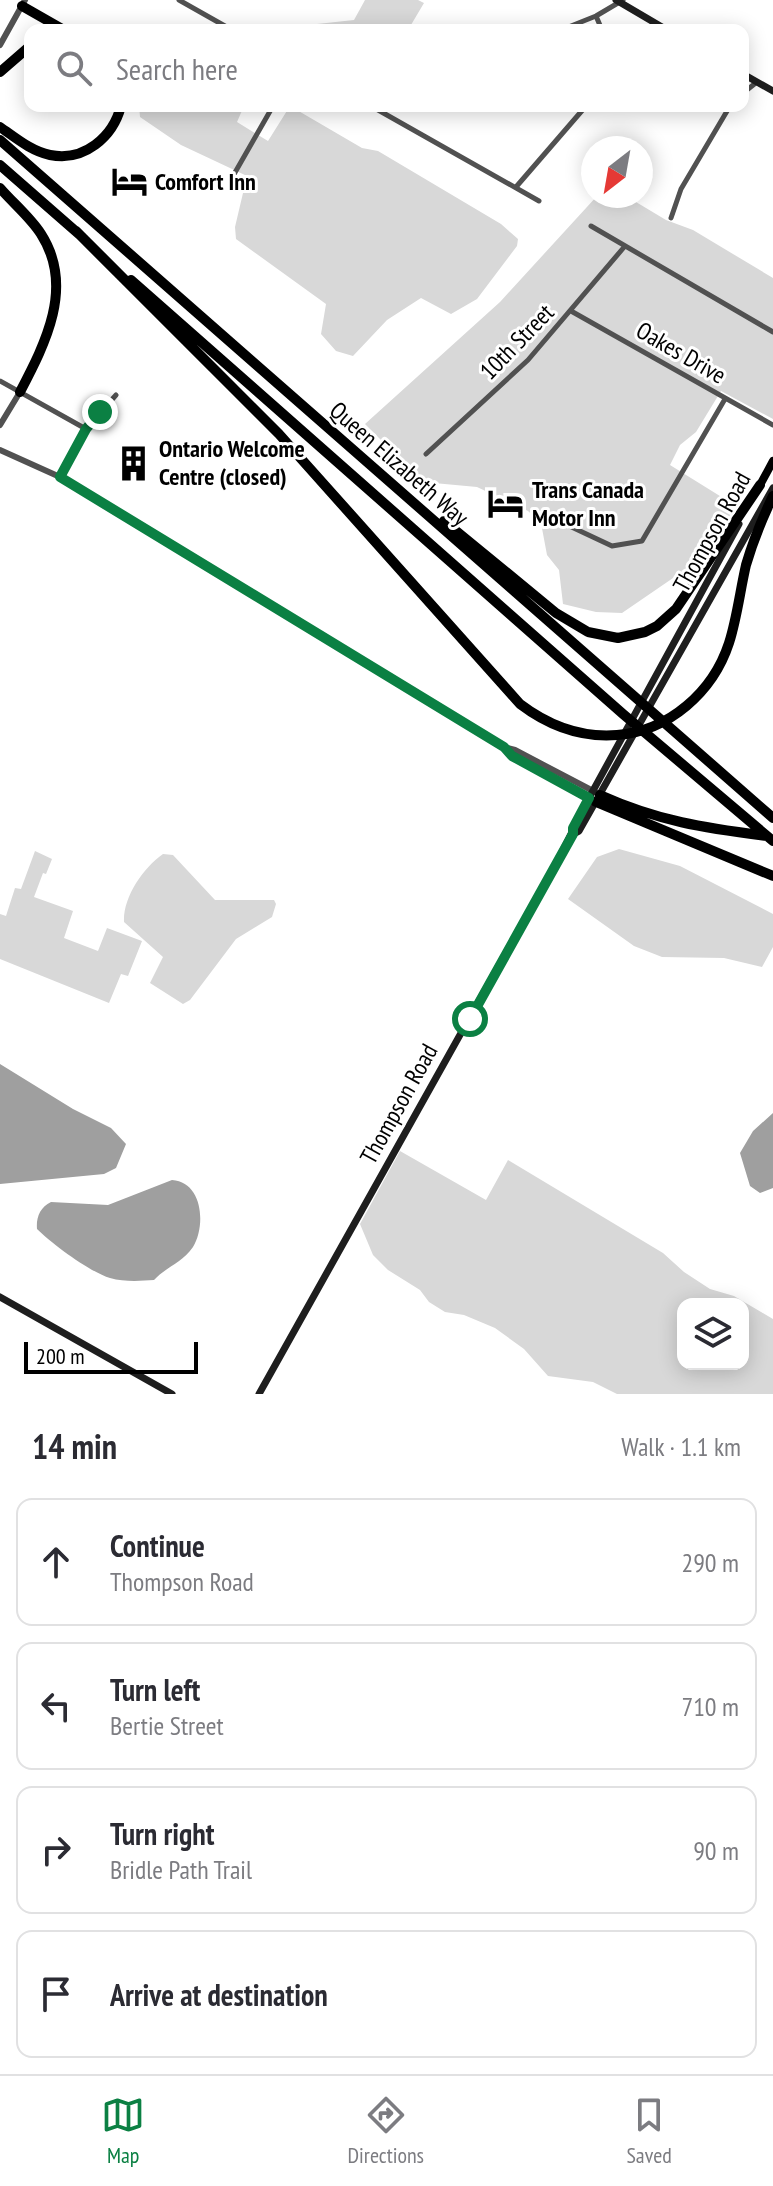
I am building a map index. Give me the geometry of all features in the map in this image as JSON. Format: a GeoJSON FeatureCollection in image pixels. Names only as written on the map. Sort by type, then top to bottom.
{"type":"FeatureCollection","features":[{"type":"Feature","properties":{"kind":"highway"},"geometry":{"type":"LineString","coordinates":[[24,3],[55,24]]}},
{"type":"Feature","properties":{"kind":"highway"},"geometry":{"type":"LineString","coordinates":[[0,72],[24,51]]}},
{"type":"Feature","properties":{"kind":"highway"},"geometry":{"type":"LineString","coordinates":[[0,127],[40,152],[66,157],[81,153],[102,141],[118,112]]}},
{"type":"Feature","properties":{"kind":"highway","name":"Queen Elizabeth Way"},"geometry":{"type":"LineString","coordinates":[[0,140],[773,818]]}},
{"type":"Feature","properties":{"kind":"highway","name":"Queen Elizabeth Way"},"geometry":{"type":"LineString","coordinates":[[0,165],[623,714],[773,839]]}},
{"type":"Feature","properties":{"kind":"highway"},"geometry":{"type":"LineString","coordinates":[[0,188],[41,233],[49,249],[56,286],[55,308],[48,334],[20,392]]}},
{"type":"Feature","properties":{"kind":"highway"},"geometry":{"type":"LineString","coordinates":[[76,231],[279,434],[520,704],[552,724],[587,734],[642,731],[679,712],[706,686],[725,654],[753,541],[773,496]]}},
{"type":"Feature","properties":{"kind":"highway"},"geometry":{"type":"LineString","coordinates":[[372,468],[419,501],[556,613],[588,632],[618,638],[657,626],[676,609],[760,485]]}},
{"type":"Feature","properties":{"kind":"highway"},"geometry":{"type":"LineString","coordinates":[[594,796],[669,821],[773,839]]}},
{"type":"Feature","properties":{"kind":"highway"},"geometry":{"type":"LineString","coordinates":[[594,796],[773,876]]}},
{"type":"Feature","properties":{"kind":"main road"},"geometry":{"type":"LineString","coordinates":[[620,1],[657,24]]}},
{"type":"Feature","properties":{"kind":"main road"},"geometry":{"type":"LineString","coordinates":[[749,77],[773,91]]}},
{"type":"Feature","properties":{"kind":"main road","name":"Thompson Road"},"geometry":{"type":"LineString","coordinates":[[259,1394],[573,834],[579,831],[594,796],[773,461]]}},
{"type":"Feature","properties":{"kind":"main road","name":"Thompson Road"},"geometry":{"type":"LineString","coordinates":[[594,796],[773,488]]}},
{"type":"Feature","properties":{"kind":"main road"},"geometry":{"type":"LineString","coordinates":[[0,1297],[172,1394]]}},
{"type":"Feature","properties":{"kind":"street"},"geometry":{"type":"LineString","coordinates":[[179,0],[221,24]]}},
{"type":"Feature","properties":{"kind":"street"},"geometry":{"type":"LineString","coordinates":[[576,24],[620,1]]}},
{"type":"Feature","properties":{"kind":"street"},"geometry":{"type":"LineString","coordinates":[[0,45],[24,3]]}},
{"type":"Feature","properties":{"kind":"street"},"geometry":{"type":"LineString","coordinates":[[596,16],[599,24]]}},
{"type":"Feature","properties":{"kind":"street"},"geometry":{"type":"LineString","coordinates":[[749,88],[757,82]]}},
{"type":"Feature","properties":{"kind":"street"},"geometry":{"type":"LineString","coordinates":[[233,176],[270,112]]}},
{"type":"Feature","properties":{"kind":"street"},"geometry":{"type":"LineString","coordinates":[[384,112],[539,201]]}},
{"type":"Feature","properties":{"kind":"street"},"geometry":{"type":"LineString","coordinates":[[516,187],[581,112]]}},
{"type":"Feature","properties":{"kind":"street"},"geometry":{"type":"LineString","coordinates":[[671,218],[681,189],[726,112]]}},
{"type":"Feature","properties":{"kind":"street"},"geometry":{"type":"LineString","coordinates":[[591,226],[773,332]]}},
{"type":"Feature","properties":{"kind":"street","name":"10th Street"},"geometry":{"type":"LineString","coordinates":[[426,454],[528,360],[625,246]]}},
{"type":"Feature","properties":{"kind":"street","name":"Oakes Drive"},"geometry":{"type":"LineString","coordinates":[[571,311],[773,425]]}},
{"type":"Feature","properties":{"kind":"street"},"geometry":{"type":"LineString","coordinates":[[0,381],[86,429]]}},
{"type":"Feature","properties":{"kind":"street"},"geometry":{"type":"LineString","coordinates":[[0,425],[20,392]]}},
{"type":"Feature","properties":{"kind":"street"},"geometry":{"type":"LineString","coordinates":[[60,477],[86,429],[116,395]]}},
{"type":"Feature","properties":{"kind":"street"},"geometry":{"type":"LineString","coordinates":[[563,523],[612,546],[642,541],[725,399]]}},
{"type":"Feature","properties":{"kind":"street"},"geometry":{"type":"LineString","coordinates":[[0,450],[60,477],[504,747],[515,750],[594,796]]}},
{"type":"Feature","properties":{"kind":"shaded area"},"geometry":{"type":"Polygon","coordinates":[[[365,0],[418,0],[424,3],[412,24],[317,24],[354,20],[365,0]]]}},
{"type":"Feature","properties":{"kind":"shaded area"},"geometry":{"type":"Polygon","coordinates":[[[140,112],[241,112],[237,122],[268,141],[286,112],[300,112],[362,148],[378,151],[501,224],[518,239],[517,246],[477,299],[451,314],[421,298],[387,320],[353,356],[336,351],[321,334],[326,304],[236,239],[235,227],[247,176],[181,145],[140,117],[140,112]]]}},
{"type":"Feature","properties":{"kind":"shaded area"},"geometry":{"type":"Polygon","coordinates":[[[586,208],[646,208],[693,230],[773,278],[773,419],[721,391],[696,432],[680,445],[670,465],[736,506],[687,579],[676,576],[622,613],[596,612],[563,604],[559,570],[547,555],[541,523],[528,511],[477,487],[423,482],[365,424],[500,302],[586,208]]]}},
{"type":"Feature","properties":{"kind":"shaded area"},"geometry":{"type":"Polygon","coordinates":[[[619,849],[680,866],[773,914],[773,947],[762,967],[724,958],[662,957],[634,946],[568,899],[597,857],[619,849]]]}},
{"type":"Feature","properties":{"kind":"shaded area"},"geometry":{"type":"Polygon","coordinates":[[[35,851],[52,859],[34,897],[73,911],[64,938],[98,951],[107,928],[142,941],[128,976],[121,974],[109,1003],[0,959],[0,914],[6,916],[15,888],[21,889],[35,851]]]}},
{"type":"Feature","properties":{"kind":"shaded area"},"geometry":{"type":"Polygon","coordinates":[[[163,854],[173,855],[215,900],[274,900],[276,904],[272,917],[236,939],[190,1000],[183,1004],[150,983],[163,957],[124,922],[127,903],[136,884],[148,867],[163,854]]]}},
{"type":"Feature","properties":{"kind":"shaded area"},"geometry":{"type":"Polygon","coordinates":[[[0,1064],[73,1109],[111,1128],[126,1144],[116,1168],[104,1174],[0,1184],[0,1064]]]}},
{"type":"Feature","properties":{"kind":"shaded area"},"geometry":{"type":"Polygon","coordinates":[[[773,1113],[773,1188],[760,1193],[750,1186],[740,1153],[753,1131],[773,1113]]]}},
{"type":"Feature","properties":{"kind":"shaded area"},"geometry":{"type":"Polygon","coordinates":[[[400,1151],[486,1200],[508,1160],[663,1253],[710,1289],[737,1298],[677,1298],[677,1370],[749,1370],[749,1305],[773,1319],[773,1394],[617,1394],[593,1382],[548,1376],[524,1349],[495,1328],[464,1315],[445,1312],[429,1302],[420,1290],[388,1270],[373,1255],[360,1224],[400,1151]]]}},
{"type":"Feature","properties":{"kind":"shaded area"},"geometry":{"type":"Polygon","coordinates":[[[172,1180],[190,1188],[196,1197],[200,1228],[189,1252],[154,1280],[121,1280],[102,1275],[72,1257],[37,1229],[40,1213],[51,1202],[108,1205],[172,1180]]]}},
{"type":"Feature","properties":{"kind":"place","name":"Comfort Inn"},"geometry":{"type":"Point","coordinates":[129,182]}},
{"type":"Feature","properties":{"kind":"place","name":"Ontario Welcome Centre (closed)"},"geometry":{"type":"Point","coordinates":[133,463]}},
{"type":"Feature","properties":{"kind":"place","name":"Trans Canada Motor Inn"},"geometry":{"type":"Point","coordinates":[506,504]}},
{"type":"Feature","properties":{"kind":"route"},"geometry":{"type":"LineString","coordinates":[[100,412],[86,429],[60,477],[504,747],[512,756],[589,798],[573,828],[573,834],[470,1019]]}}]}
